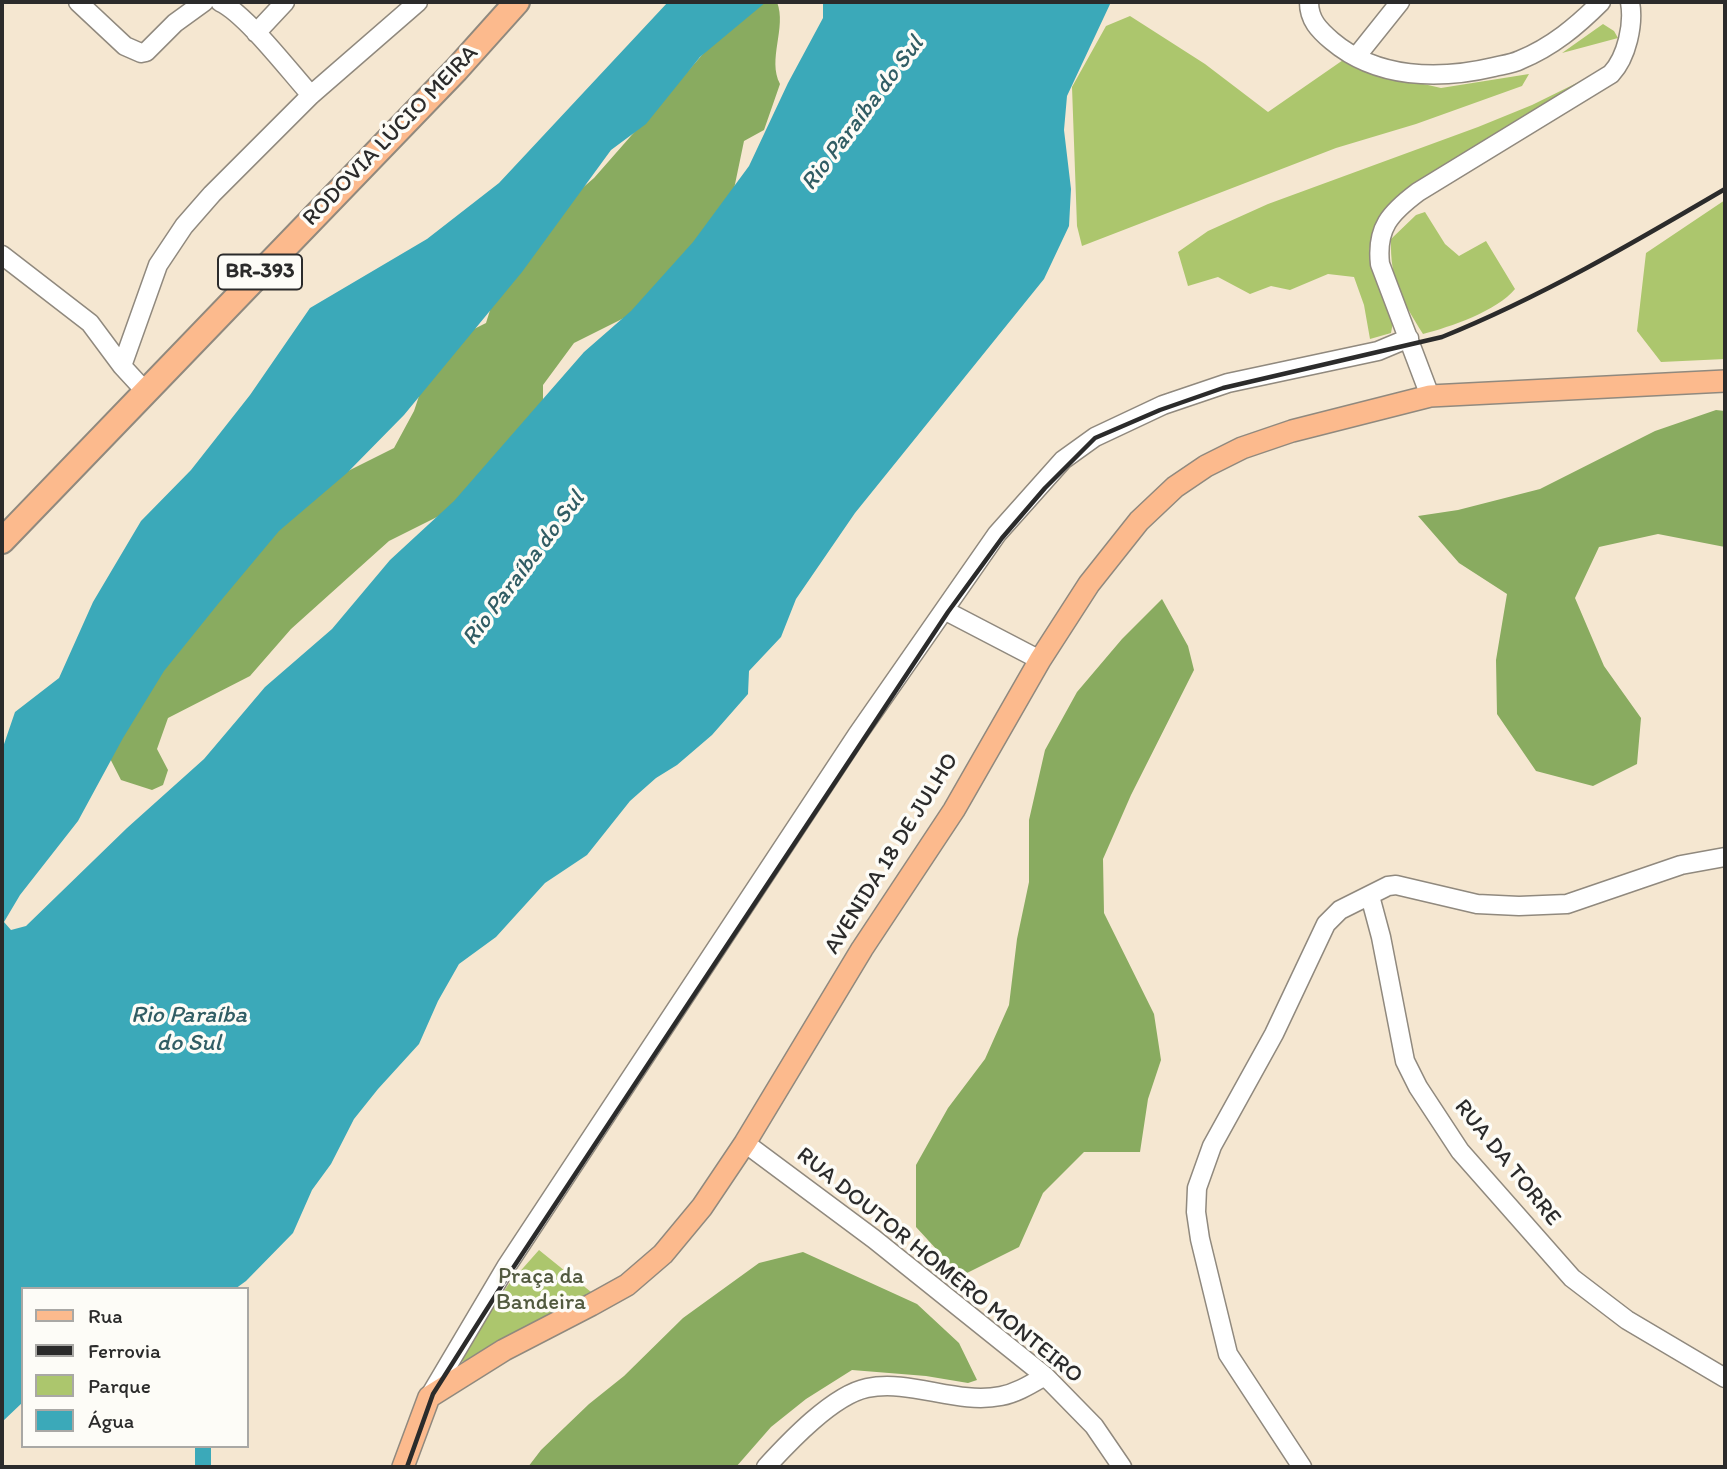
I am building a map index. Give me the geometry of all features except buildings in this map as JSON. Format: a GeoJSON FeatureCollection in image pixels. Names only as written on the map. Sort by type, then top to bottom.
{"type":"FeatureCollection","features":[{"type":"Feature","properties":{"kind":"highway","name":"RODOVIA LÚCIO MEIRA"},"geometry":{"type":"LineString","coordinates":[[2,541],[456,70],[517,2]]}},
{"type":"Feature","properties":{"kind":"main road","name":"AVENIDA 18 DE JULHO"},"geometry":{"type":"LineString","coordinates":[[429,1397],[504,1350],[592,1306],[627,1284],[663,1254],[702,1207],[745,1143],[862,949],[954,810],[1040,660],[1089,583],[1139,521],[1175,486],[1206,466],[1242,448],[1292,431],[1430,396],[1725,381]]}},
{"type":"Feature","properties":{"kind":"main road"},"geometry":{"type":"LineString","coordinates":[[403,1467],[429,1397]]}},
{"type":"Feature","properties":{"kind":"street"},"geometry":{"type":"LineString","coordinates":[[78,2],[125,46],[141,53],[146,52],[175,23],[204,2]]}},
{"type":"Feature","properties":{"kind":"street"},"geometry":{"type":"LineString","coordinates":[[220,2],[228,5],[256,33],[311,95]]}},
{"type":"Feature","properties":{"kind":"street"},"geometry":{"type":"LineString","coordinates":[[256,33],[285,2]]}},
{"type":"Feature","properties":{"kind":"street"},"geometry":{"type":"LineString","coordinates":[[122,366],[158,264],[184,226],[212,194],[311,95],[418,2]]}},
{"type":"Feature","properties":{"kind":"street"},"geometry":{"type":"LineString","coordinates":[[1309,2],[1312,19],[1318,29],[1341,49],[1384,69],[1413,74],[1465,74],[1518,61],[1548,46],[1573,29],[1601,2]]}},
{"type":"Feature","properties":{"kind":"street"},"geometry":{"type":"LineString","coordinates":[[1356,57],[1400,2]]}},
{"type":"Feature","properties":{"kind":"street"},"geometry":{"type":"LineString","coordinates":[[1430,396],[1380,264],[1378,247],[1387,221],[1398,207],[1418,192],[1595,84],[1620,65],[1631,27],[1630,2]]}},
{"type":"Feature","properties":{"kind":"street"},"geometry":{"type":"LineString","coordinates":[[2,255],[90,323],[122,366],[145,391]]}},
{"type":"Feature","properties":{"kind":"street"},"geometry":{"type":"LineString","coordinates":[[429,1397],[506,1267],[856,735],[997,534],[1063,460],[1095,437],[1163,405],[1228,383],[1378,351],[1409,338]]}},
{"type":"Feature","properties":{"kind":"street"},"geometry":{"type":"LineString","coordinates":[[944,610],[1040,660]]}},
{"type":"Feature","properties":{"kind":"street"},"geometry":{"type":"LineString","coordinates":[[1302,1467],[1228,1354],[1200,1239],[1196,1212],[1197,1188],[1212,1146],[1274,1034],[1326,924],[1340,910],[1388,886],[1396,885],[1477,904],[1567,904],[1681,865],[1725,858]]}},
{"type":"Feature","properties":{"kind":"street","name":"RUA DA TORRE"},"geometry":{"type":"LineString","coordinates":[[1370,896],[1381,937],[1405,1061],[1418,1087],[1460,1151],[1572,1279],[1627,1320],[1725,1378]]}},
{"type":"Feature","properties":{"kind":"street","name":"RUA DOUTOR HOMERO MONTEIRO"},"geometry":{"type":"LineString","coordinates":[[745,1143],[874,1239],[1045,1376],[1094,1426],[1122,1467]]}},
{"type":"Feature","properties":{"kind":"street"},"geometry":{"type":"LineString","coordinates":[[766,1467],[813,1419],[865,1388],[885,1387],[984,1398],[1014,1393],[1045,1376]]}},
{"type":"Feature","properties":{"kind":"green space"},"geometry":{"type":"Polygon","coordinates":[[[736,2],[777,2],[780,22],[775,64],[780,84],[764,130],[744,141],[729,213],[646,307],[574,343],[543,385],[543,411],[451,510],[389,541],[291,629],[250,676],[168,718],[157,749],[168,770],[163,785],[152,790],[121,780],[100,739],[270,510],[394,448],[419,396],[424,354],[486,323],[491,307],[558,209],[594,178],[717,38],[736,2]]]}},
{"type":"Feature","properties":{"kind":"green space"},"geometry":{"type":"Polygon","coordinates":[[[1130,16],[1205,64],[1268,112],[1346,58],[1371,72],[1441,88],[1529,74],[1522,86],[1416,124],[1336,148],[1082,246],[1077,226],[1072,87],[1106,26],[1130,16]]]}},
{"type":"Feature","properties":{"kind":"green space"},"geometry":{"type":"Polygon","coordinates":[[[1603,24],[1614,31],[1618,38],[1562,53],[1603,24]]]}},
{"type":"Feature","properties":{"kind":"green space"},"geometry":{"type":"Polygon","coordinates":[[[1599,72],[1375,232],[1369,250],[1393,322],[1391,333],[1370,339],[1364,305],[1354,277],[1328,274],[1290,290],[1271,286],[1250,294],[1218,277],[1188,286],[1178,252],[1208,231],[1268,204],[1478,127],[1532,105],[1599,72]]]}},
{"type":"Feature","properties":{"kind":"green space"},"geometry":{"type":"Polygon","coordinates":[[[1725,200],[1725,359],[1661,362],[1637,331],[1646,253],[1725,200]]]}},
{"type":"Feature","properties":{"kind":"green space"},"geometry":{"type":"Polygon","coordinates":[[[1425,212],[1445,244],[1459,256],[1486,241],[1515,289],[1485,311],[1423,334],[1398,289],[1392,266],[1391,239],[1416,215],[1425,212]]]}},
{"type":"Feature","properties":{"kind":"green space"},"geometry":{"type":"Polygon","coordinates":[[[1716,410],[1725,411],[1725,547],[1658,534],[1599,547],[1575,598],[1604,666],[1641,718],[1637,764],[1593,786],[1536,771],[1497,714],[1496,660],[1507,594],[1459,563],[1418,516],[1458,510],[1540,489],[1655,431],[1716,410]]]}},
{"type":"Feature","properties":{"kind":"green space"},"geometry":{"type":"Polygon","coordinates":[[[1162,599],[1188,646],[1194,670],[1131,795],[1103,859],[1104,913],[1154,1014],[1161,1060],[1148,1099],[1140,1152],[1084,1152],[1043,1193],[1019,1247],[961,1276],[916,1227],[916,1165],[948,1108],[985,1059],[1009,1005],[1017,939],[1029,882],[1029,820],[1045,750],[1077,692],[1122,639],[1162,599]]]}},
{"type":"Feature","properties":{"kind":"green space","name":"Praça da Bandeira"},"geometry":{"type":"Polygon","coordinates":[[[539,1250],[596,1296],[469,1360],[457,1363],[508,1285],[539,1250]]]}},
{"type":"Feature","properties":{"kind":"green space"},"geometry":{"type":"Polygon","coordinates":[[[803,1252],[917,1304],[959,1343],[977,1380],[968,1383],[926,1376],[852,1370],[806,1399],[771,1427],[736,1467],[528,1467],[541,1450],[589,1404],[624,1376],[683,1318],[759,1263],[803,1252]]]}},
{"type":"Feature","properties":{"kind":"water","name":"Rio Paraíba do Sul"},"geometry":{"type":"Polygon","coordinates":[[[668,2],[766,2],[700,57],[646,124],[611,150],[522,272],[404,415],[347,473],[279,531],[218,604],[164,671],[123,738],[78,821],[20,895],[4,922],[11,930],[26,926],[127,828],[204,759],[265,687],[332,629],[390,560],[454,501],[584,352],[631,311],[693,242],[749,166],[788,83],[823,18],[823,2],[1111,2],[1067,96],[1064,130],[1071,189],[1069,226],[1044,279],[855,513],[796,599],[781,637],[749,671],[748,694],[712,735],[630,801],[587,855],[545,883],[496,937],[459,964],[438,1001],[419,1044],[354,1119],[331,1164],[312,1190],[293,1233],[246,1281],[238,1287],[21,1287],[21,1404],[2,1422],[2,750],[15,712],[59,678],[93,602],[141,521],[191,470],[250,395],[310,308],[427,239],[499,183],[668,2]]]}},
{"type":"Feature","properties":{"kind":"waterway"},"geometry":{"type":"LineString","coordinates":[[203,1448],[203,1467]]}},
{"type":"Feature","properties":{"kind":"railway"},"geometry":{"type":"LineString","coordinates":[[407,1467],[433,1394],[511,1271],[948,612],[1002,538],[1045,488],[1095,438],[1160,410],[1223,388],[1442,337],[1551,287],[1725,189]]}}]}
